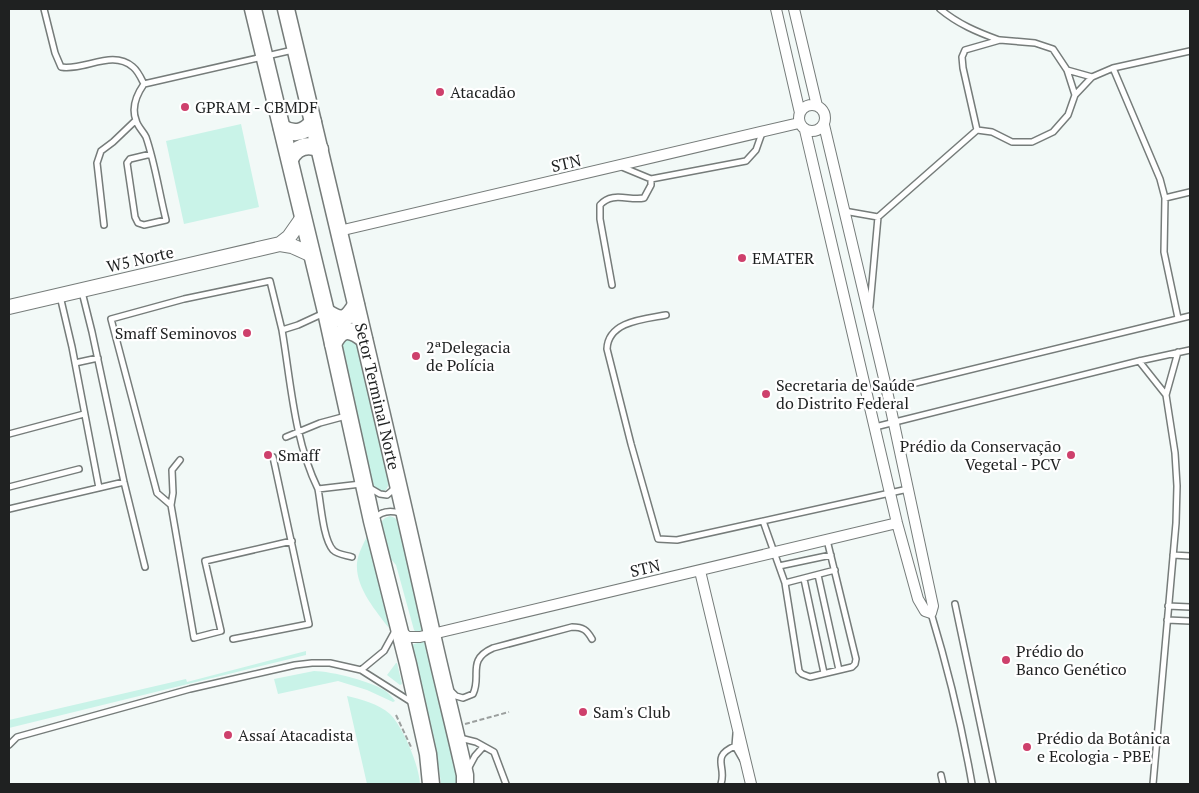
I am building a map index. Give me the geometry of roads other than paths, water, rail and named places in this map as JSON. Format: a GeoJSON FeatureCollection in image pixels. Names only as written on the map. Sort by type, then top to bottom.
{"type":"FeatureCollection","features":[{"type":"Feature","properties":{"kind":"main road","name":"Setor Terminal Norte"},"geometry":{"type":"LineString","coordinates":[[253,9],[326,312],[372,521],[399,627],[428,754],[431,784]]}},
{"type":"Feature","properties":{"kind":"main road","name":"Setor Terminal Norte"},"geometry":{"type":"LineString","coordinates":[[286,9],[406,515],[456,732],[465,780]]}},
{"type":"Feature","properties":{"kind":"main road"},"geometry":{"type":"LineString","coordinates":[[282,128],[288,132],[302,131],[313,122]]}},
{"type":"Feature","properties":{"kind":"main road"},"geometry":{"type":"LineString","coordinates":[[290,159],[292,154],[302,147],[320,149]]}},
{"type":"Feature","properties":{"kind":"main road"},"geometry":{"type":"LineString","coordinates":[[280,244],[289,237],[303,217]]}},
{"type":"Feature","properties":{"kind":"main road"},"geometry":{"type":"LineString","coordinates":[[280,244],[292,246],[312,255]]}},
{"type":"Feature","properties":{"kind":"main road","name":"W5 Norte"},"geometry":{"type":"LineString","coordinates":[[9,307],[280,244]]}},
{"type":"Feature","properties":{"kind":"main road"},"geometry":{"type":"LineString","coordinates":[[326,312],[334,317],[343,319],[348,316],[356,305]]}},
{"type":"Feature","properties":{"kind":"main road"},"geometry":{"type":"LineString","coordinates":[[333,344],[345,330],[355,332],[364,339]]}},
{"type":"Feature","properties":{"kind":"street"},"geometry":{"type":"LineString","coordinates":[[776,9],[802,127],[897,523],[918,599],[925,611],[931,613],[933,606],[908,489],[824,125],[823,112],[817,106],[794,9]]}},
{"type":"Feature","properties":{"kind":"street"},"geometry":{"type":"LineString","coordinates":[[800,112],[809,105],[817,106]]}},
{"type":"Feature","properties":{"kind":"street"},"geometry":{"type":"LineString","coordinates":[[802,127],[813,131],[824,125]]}},
{"type":"Feature","properties":{"kind":"street","name":"STN"},"geometry":{"type":"LineString","coordinates":[[339,231],[763,132],[802,127]]}},
{"type":"Feature","properties":{"kind":"street","name":"STN"},"geometry":{"type":"LineString","coordinates":[[399,627],[408,637],[414,638],[897,523]]}},
{"type":"Feature","properties":{"kind":"street"},"geometry":{"type":"LineString","coordinates":[[700,571],[751,784]]}},
{"type":"Feature","properties":{"kind":"lane"},"geometry":{"type":"LineString","coordinates":[[44,9],[55,53],[62,67],[71,69],[110,59],[124,61],[135,68],[144,84]]}},
{"type":"Feature","properties":{"kind":"lane"},"geometry":{"type":"LineString","coordinates":[[291,9],[291,28]]}},
{"type":"Feature","properties":{"kind":"lane"},"geometry":{"type":"LineString","coordinates":[[940,9],[966,27],[1000,40],[1035,43],[1053,49],[1067,70],[1075,95]]}},
{"type":"Feature","properties":{"kind":"lane"},"geometry":{"type":"LineString","coordinates":[[977,130],[962,57],[965,50],[1000,40]]}},
{"type":"Feature","properties":{"kind":"lane"},"geometry":{"type":"LineString","coordinates":[[151,154],[130,159],[127,163],[135,216],[138,222],[144,225],[166,220],[151,154],[145,134],[136,120],[135,106],[137,95],[144,84],[296,49]]}},
{"type":"Feature","properties":{"kind":"lane"},"geometry":{"type":"LineString","coordinates":[[869,315],[878,217],[977,130],[992,132],[1012,142],[1032,142],[1053,132],[1068,115],[1075,95],[1092,77],[1113,68],[1190,52]]}},
{"type":"Feature","properties":{"kind":"lane"},"geometry":{"type":"LineString","coordinates":[[1113,68],[1160,179],[1165,198],[1164,252],[1178,318]]}},
{"type":"Feature","properties":{"kind":"lane"},"geometry":{"type":"LineString","coordinates":[[1067,70],[1092,77]]}},
{"type":"Feature","properties":{"kind":"lane"},"geometry":{"type":"LineString","coordinates":[[104,225],[97,163],[101,151],[114,142],[136,120]]}},
{"type":"Feature","properties":{"kind":"lane"},"geometry":{"type":"LineString","coordinates":[[619,166],[651,179],[746,161],[756,150],[763,132]]}},
{"type":"Feature","properties":{"kind":"lane"},"geometry":{"type":"LineString","coordinates":[[612,285],[600,219],[600,205],[605,200],[616,196],[636,200],[644,198],[651,179]]}},
{"type":"Feature","properties":{"kind":"lane"},"geometry":{"type":"LineString","coordinates":[[1165,198],[1190,192]]}},
{"type":"Feature","properties":{"kind":"lane"},"geometry":{"type":"LineString","coordinates":[[844,211],[878,217]]}},
{"type":"Feature","properties":{"kind":"lane"},"geometry":{"type":"LineString","coordinates":[[171,505],[157,493],[111,319],[184,299],[270,281],[282,330],[298,433],[318,489],[327,537],[334,550],[342,555],[352,557]]}},
{"type":"Feature","properties":{"kind":"lane"},"geometry":{"type":"LineString","coordinates":[[82,291],[124,482],[145,567]]}},
{"type":"Feature","properties":{"kind":"lane"},"geometry":{"type":"LineString","coordinates":[[60,296],[99,488]]}},
{"type":"Feature","properties":{"kind":"lane"},"geometry":{"type":"LineString","coordinates":[[282,330],[326,312]]}},
{"type":"Feature","properties":{"kind":"lane"},"geometry":{"type":"LineString","coordinates":[[666,315],[628,323],[613,332],[607,340],[607,349],[656,536],[662,540],[677,540],[908,489]]}},
{"type":"Feature","properties":{"kind":"lane"},"geometry":{"type":"LineString","coordinates":[[886,391],[1190,316]]}},
{"type":"Feature","properties":{"kind":"lane"},"geometry":{"type":"LineString","coordinates":[[875,427],[1190,350]]}},
{"type":"Feature","properties":{"kind":"lane"},"geometry":{"type":"LineString","coordinates":[[1152,784],[1173,554],[1177,486],[1175,453],[1166,394],[1178,352]]}},
{"type":"Feature","properties":{"kind":"lane"},"geometry":{"type":"LineString","coordinates":[[75,363],[98,358]]}},
{"type":"Feature","properties":{"kind":"lane"},"geometry":{"type":"LineString","coordinates":[[1139,361],[1166,394]]}},
{"type":"Feature","properties":{"kind":"lane"},"geometry":{"type":"LineString","coordinates":[[9,434],[84,414]]}},
{"type":"Feature","properties":{"kind":"lane"},"geometry":{"type":"LineString","coordinates":[[286,437],[320,423],[349,415]]}},
{"type":"Feature","properties":{"kind":"lane"},"geometry":{"type":"LineString","coordinates":[[233,639],[309,624],[273,457]]}},
{"type":"Feature","properties":{"kind":"lane"},"geometry":{"type":"LineString","coordinates":[[180,460],[172,470],[173,492],[171,505],[194,638],[221,631],[205,560],[292,541]]}},
{"type":"Feature","properties":{"kind":"lane"},"geometry":{"type":"LineString","coordinates":[[9,487],[80,469]]}},
{"type":"Feature","properties":{"kind":"lane"},"geometry":{"type":"LineString","coordinates":[[9,509],[124,482]]}},
{"type":"Feature","properties":{"kind":"lane"},"geometry":{"type":"LineString","coordinates":[[318,489],[364,484],[380,494],[387,495],[398,484]]}},
{"type":"Feature","properties":{"kind":"lane"},"geometry":{"type":"LineString","coordinates":[[372,521],[377,515],[386,512],[394,511],[406,515]]}},
{"type":"Feature","properties":{"kind":"lane"},"geometry":{"type":"LineString","coordinates":[[762,521],[785,583],[799,670],[802,674],[810,677],[852,667],[856,659],[827,540]]}},
{"type":"Feature","properties":{"kind":"lane"},"geometry":{"type":"LineString","coordinates":[[1173,554],[1190,556]]}},
{"type":"Feature","properties":{"kind":"lane"},"geometry":{"type":"LineString","coordinates":[[779,566],[831,555]]}},
{"type":"Feature","properties":{"kind":"lane"},"geometry":{"type":"LineString","coordinates":[[785,583],[834,570]]}},
{"type":"Feature","properties":{"kind":"lane"},"geometry":{"type":"LineString","coordinates":[[818,575],[839,670]]}},
{"type":"Feature","properties":{"kind":"lane"},"geometry":{"type":"LineString","coordinates":[[804,579],[824,673]]}},
{"type":"Feature","properties":{"kind":"lane"},"geometry":{"type":"LineString","coordinates":[[955,604],[993,784]]}},
{"type":"Feature","properties":{"kind":"lane"},"geometry":{"type":"LineString","coordinates":[[1168,606],[1190,607]]}},
{"type":"Feature","properties":{"kind":"lane"},"geometry":{"type":"LineString","coordinates":[[931,613],[964,743],[972,784]]}},
{"type":"Feature","properties":{"kind":"lane"},"geometry":{"type":"LineString","coordinates":[[1167,620],[1190,621]]}},
{"type":"Feature","properties":{"kind":"lane"},"geometry":{"type":"LineString","coordinates":[[445,684],[456,696],[464,698],[471,696],[475,688],[475,674],[480,657],[483,653],[498,646],[572,626],[587,630],[592,639]]}},
{"type":"Feature","properties":{"kind":"lane"},"geometry":{"type":"LineString","coordinates":[[361,670],[384,651],[399,627]]}},
{"type":"Feature","properties":{"kind":"lane"},"geometry":{"type":"LineString","coordinates":[[9,745],[17,737],[190,690],[295,665],[312,663],[330,664],[361,670],[416,705]]}},
{"type":"Feature","properties":{"kind":"lane"},"geometry":{"type":"LineString","coordinates":[[737,726],[735,746],[746,764]]}},
{"type":"Feature","properties":{"kind":"lane"},"geometry":{"type":"LineString","coordinates":[[456,732],[494,752],[506,784]]}},
{"type":"Feature","properties":{"kind":"lane"},"geometry":{"type":"LineString","coordinates":[[721,784],[723,780],[720,759],[725,750],[735,746]]}},
{"type":"Feature","properties":{"kind":"lane"},"geometry":{"type":"LineString","coordinates":[[465,780],[475,756],[483,747]]}},
{"type":"Feature","properties":{"kind":"lane"},"geometry":{"type":"LineString","coordinates":[[941,775],[943,784]]}},
{"type":"Feature","properties":{"kind":"place","name":"Atacadão"},"geometry":{"type":"Point","coordinates":[440,92]}},
{"type":"Feature","properties":{"kind":"place","name":"GPRAM - CBMDF"},"geometry":{"type":"Point","coordinates":[185,107]}},
{"type":"Feature","properties":{"kind":"place","name":"EMATER"},"geometry":{"type":"Point","coordinates":[742,258]}},
{"type":"Feature","properties":{"kind":"place","name":"Smaff Seminovos"},"geometry":{"type":"Point","coordinates":[247,333]}},
{"type":"Feature","properties":{"kind":"place","name":"2ªDelegacia de Polícia"},"geometry":{"type":"Point","coordinates":[416,356]}},
{"type":"Feature","properties":{"kind":"place","name":"Secretaria de Saúde do Distrito Federal"},"geometry":{"type":"Point","coordinates":[766,394]}},
{"type":"Feature","properties":{"kind":"place","name":"Smaff"},"geometry":{"type":"Point","coordinates":[268,455]}},
{"type":"Feature","properties":{"kind":"place","name":"Prédio da Conservação Vegetal - PCV"},"geometry":{"type":"Point","coordinates":[1071,455]}},
{"type":"Feature","properties":{"kind":"place","name":"Prédio do Banco Genético"},"geometry":{"type":"Point","coordinates":[1006,660]}},
{"type":"Feature","properties":{"kind":"place","name":"Sam's Club"},"geometry":{"type":"Point","coordinates":[583,712]}},
{"type":"Feature","properties":{"kind":"place","name":"Assaí Atacadista"},"geometry":{"type":"Point","coordinates":[228,735]}},
{"type":"Feature","properties":{"kind":"place","name":"Prédio da Botânica e Ecologia - PBE"},"geometry":{"type":"Point","coordinates":[1027,747]}}]}
